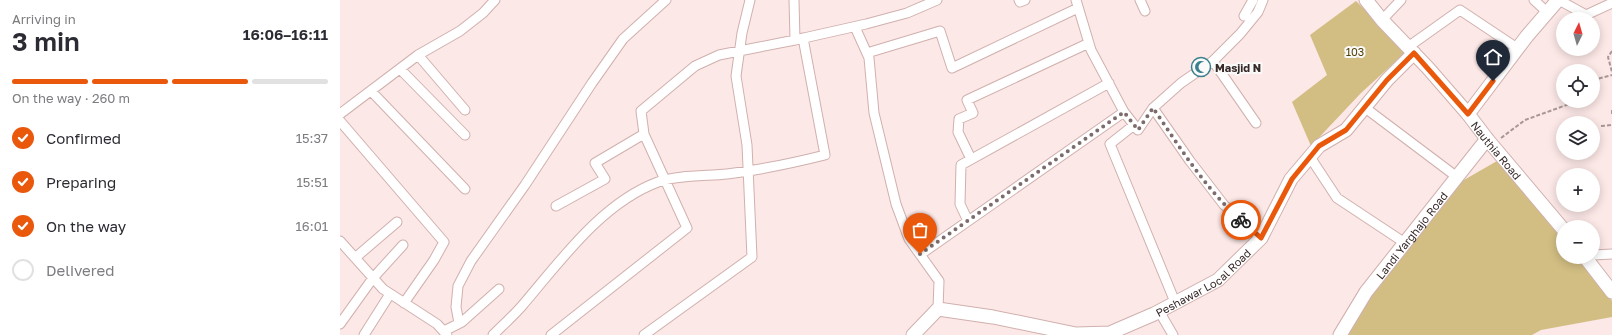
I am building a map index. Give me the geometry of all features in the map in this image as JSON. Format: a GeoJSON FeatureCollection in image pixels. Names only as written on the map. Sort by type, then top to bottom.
{"type":"FeatureCollection","features":[{"type":"Feature","properties":{"kind":"street"},"geometry":{"type":"LineString","coordinates":[[340,114],[418,55],[460,30],[483,13],[495,0]]}},
{"type":"Feature","properties":{"kind":"street"},"geometry":{"type":"LineString","coordinates":[[459,323],[456,307],[458,286],[471,261],[525,185],[592,83],[623,39],[666,0]]}},
{"type":"Feature","properties":{"kind":"street"},"geometry":{"type":"LineString","coordinates":[[644,335],[752,257],[747,145],[736,76],[750,0]]}},
{"type":"Feature","properties":{"kind":"street"},"geometry":{"type":"LineString","coordinates":[[493,335],[520,307],[558,261],[602,217],[634,193],[659,181],[748,172],[825,156],[799,39],[794,0]]}},
{"type":"Feature","properties":{"kind":"street"},"geometry":{"type":"LineString","coordinates":[[551,335],[687,228],[644,134],[641,111],[695,66],[719,55],[855,27],[907,13],[937,0]]}},
{"type":"Feature","properties":{"kind":"street"},"geometry":{"type":"LineString","coordinates":[[1019,0],[1020,2],[1025,0]]}},
{"type":"Feature","properties":{"kind":"street"},"geometry":{"type":"LineString","coordinates":[[1140,0],[1145,11]]}},
{"type":"Feature","properties":{"kind":"street"},"geometry":{"type":"LineString","coordinates":[[1244,16],[1253,0]]}},
{"type":"Feature","properties":{"kind":"street"},"geometry":{"type":"LineString","coordinates":[[867,53],[940,31],[952,68],[1077,4],[1089,43],[1124,112],[1138,130],[1153,108],[1181,83],[1213,61],[1240,34],[1258,12],[1263,0]]}},
{"type":"Feature","properties":{"kind":"street","name":"Nauthia Road"},"geometry":{"type":"LineString","coordinates":[[1366,0],[1382,20],[1468,114],[1489,142],[1556,220]]}},
{"type":"Feature","properties":{"kind":"street"},"geometry":{"type":"LineString","coordinates":[[1382,20],[1401,0]]}},
{"type":"Feature","properties":{"kind":"street"},"geometry":{"type":"LineString","coordinates":[[1534,0],[1548,13]]}},
{"type":"Feature","properties":{"kind":"street"},"geometry":{"type":"LineString","coordinates":[[1468,114],[1517,48],[1559,0],[1586,15],[1612,4]]}},
{"type":"Feature","properties":{"kind":"street"},"geometry":{"type":"LineString","coordinates":[[1411,50],[1460,10],[1517,48]]}},
{"type":"Feature","properties":{"kind":"street"},"geometry":{"type":"LineString","coordinates":[[855,27],[869,58],[874,113],[896,204],[910,239],[939,281],[938,309],[913,335]]}},
{"type":"Feature","properties":{"kind":"street"},"geometry":{"type":"LineString","coordinates":[[971,159],[958,132],[959,119],[973,113],[967,100],[1089,43]]}},
{"type":"Feature","properties":{"kind":"street","name":"Peshawar Local Road"},"geometry":{"type":"LineString","coordinates":[[938,309],[993,317],[1076,334],[1110,333],[1159,311],[1218,280],[1261,238],[1292,179],[1319,146],[1346,130],[1411,50]]}},
{"type":"Feature","properties":{"kind":"street"},"geometry":{"type":"LineString","coordinates":[[418,55],[465,110]]}},
{"type":"Feature","properties":{"kind":"street"},"geometry":{"type":"LineString","coordinates":[[1213,61],[1256,123]]}},
{"type":"Feature","properties":{"kind":"street"},"geometry":{"type":"LineString","coordinates":[[400,69],[465,136]]}},
{"type":"Feature","properties":{"kind":"street"},"geometry":{"type":"LineString","coordinates":[[968,221],[960,204],[961,165],[1109,83]]}},
{"type":"Feature","properties":{"kind":"street"},"geometry":{"type":"LineString","coordinates":[[371,91],[465,190]]}},
{"type":"Feature","properties":{"kind":"street"},"geometry":{"type":"LineString","coordinates":[[1364,107],[1457,177]]}},
{"type":"Feature","properties":{"kind":"street"},"geometry":{"type":"LineString","coordinates":[[1153,108],[1190,161],[1224,205],[1261,238]]}},
{"type":"Feature","properties":{"kind":"street"},"geometry":{"type":"LineString","coordinates":[[920,254],[1124,112]]}},
{"type":"Feature","properties":{"kind":"street"},"geometry":{"type":"LineString","coordinates":[[340,121],[444,242],[434,260],[404,303]]}},
{"type":"Feature","properties":{"kind":"street"},"geometry":{"type":"LineString","coordinates":[[1134,125],[1110,144],[1175,302]]}},
{"type":"Feature","properties":{"kind":"street"},"geometry":{"type":"LineString","coordinates":[[556,206],[605,179],[595,163],[644,134]]}},
{"type":"Feature","properties":{"kind":"street","name":"Landi Yarghajo Road"},"geometry":{"type":"LineString","coordinates":[[1340,335],[1366,292],[1457,177],[1489,142]]}},
{"type":"Feature","properties":{"kind":"street"},"geometry":{"type":"LineString","coordinates":[[1310,157],[1337,198],[1405,243]]}},
{"type":"Feature","properties":{"kind":"street"},"geometry":{"type":"LineString","coordinates":[[355,258],[397,222]]}},
{"type":"Feature","properties":{"kind":"street"},"geometry":{"type":"LineString","coordinates":[[341,245],[383,289],[437,324],[445,333],[499,289]]}},
{"type":"Feature","properties":{"kind":"street"},"geometry":{"type":"LineString","coordinates":[[340,324],[373,278],[403,245]]}},
{"type":"Feature","properties":{"kind":"street"},"geometry":{"type":"LineString","coordinates":[[1600,255],[1612,254]]}},
{"type":"Feature","properties":{"kind":"street"},"geometry":{"type":"LineString","coordinates":[[1590,264],[1612,292]]}},
{"type":"Feature","properties":{"kind":"street"},"geometry":{"type":"LineString","coordinates":[[364,335],[390,294]]}},
{"type":"Feature","properties":{"kind":"street"},"geometry":{"type":"LineString","coordinates":[[1159,311],[1170,334]]}},
{"type":"Feature","properties":{"kind":"path"},"geometry":{"type":"LineString","coordinates":[[1612,51],[1608,57],[1612,72]]}},
{"type":"Feature","properties":{"kind":"path"},"geometry":{"type":"LineString","coordinates":[[1600,78],[1612,75]]}},
{"type":"Feature","properties":{"kind":"path"},"geometry":{"type":"LineString","coordinates":[[1489,142],[1525,120],[1558,108]]}},
{"type":"Feature","properties":{"kind":"path"},"geometry":{"type":"LineString","coordinates":[[1601,126],[1612,125]]}},
{"type":"Feature","properties":{"kind":"green space","name":"103"},"geometry":{"type":"Polygon","coordinates":[[[1356,1],[1407,51],[1361,93],[1311,146],[1292,102],[1327,75],[1310,35],[1356,1]]]}},
{"type":"Feature","properties":{"kind":"green space"},"geometry":{"type":"Polygon","coordinates":[[[1497,161],[1533,201],[1556,230],[1556,264],[1583,264],[1612,301],[1612,317],[1541,330],[1532,335],[1345,335],[1374,288],[1457,184],[1497,161]]]}},
{"type":"Feature","properties":{"kind":"way so far"},"geometry":{"type":"LineString","coordinates":[[920,254],[1124,112],[1138,130],[1153,108],[1190,161],[1224,205],[1241,220]]}},
{"type":"Feature","properties":{"kind":"place","name":"Masjid N"},"geometry":{"type":"Point","coordinates":[1201,67]}},
{"type":"Feature","properties":{"kind":"route"},"geometry":{"type":"LineString","coordinates":[[1241,220],[1261,238],[1292,179],[1319,146],[1346,130],[1387,80],[1414,53],[1468,114],[1493,81]]}}]}
